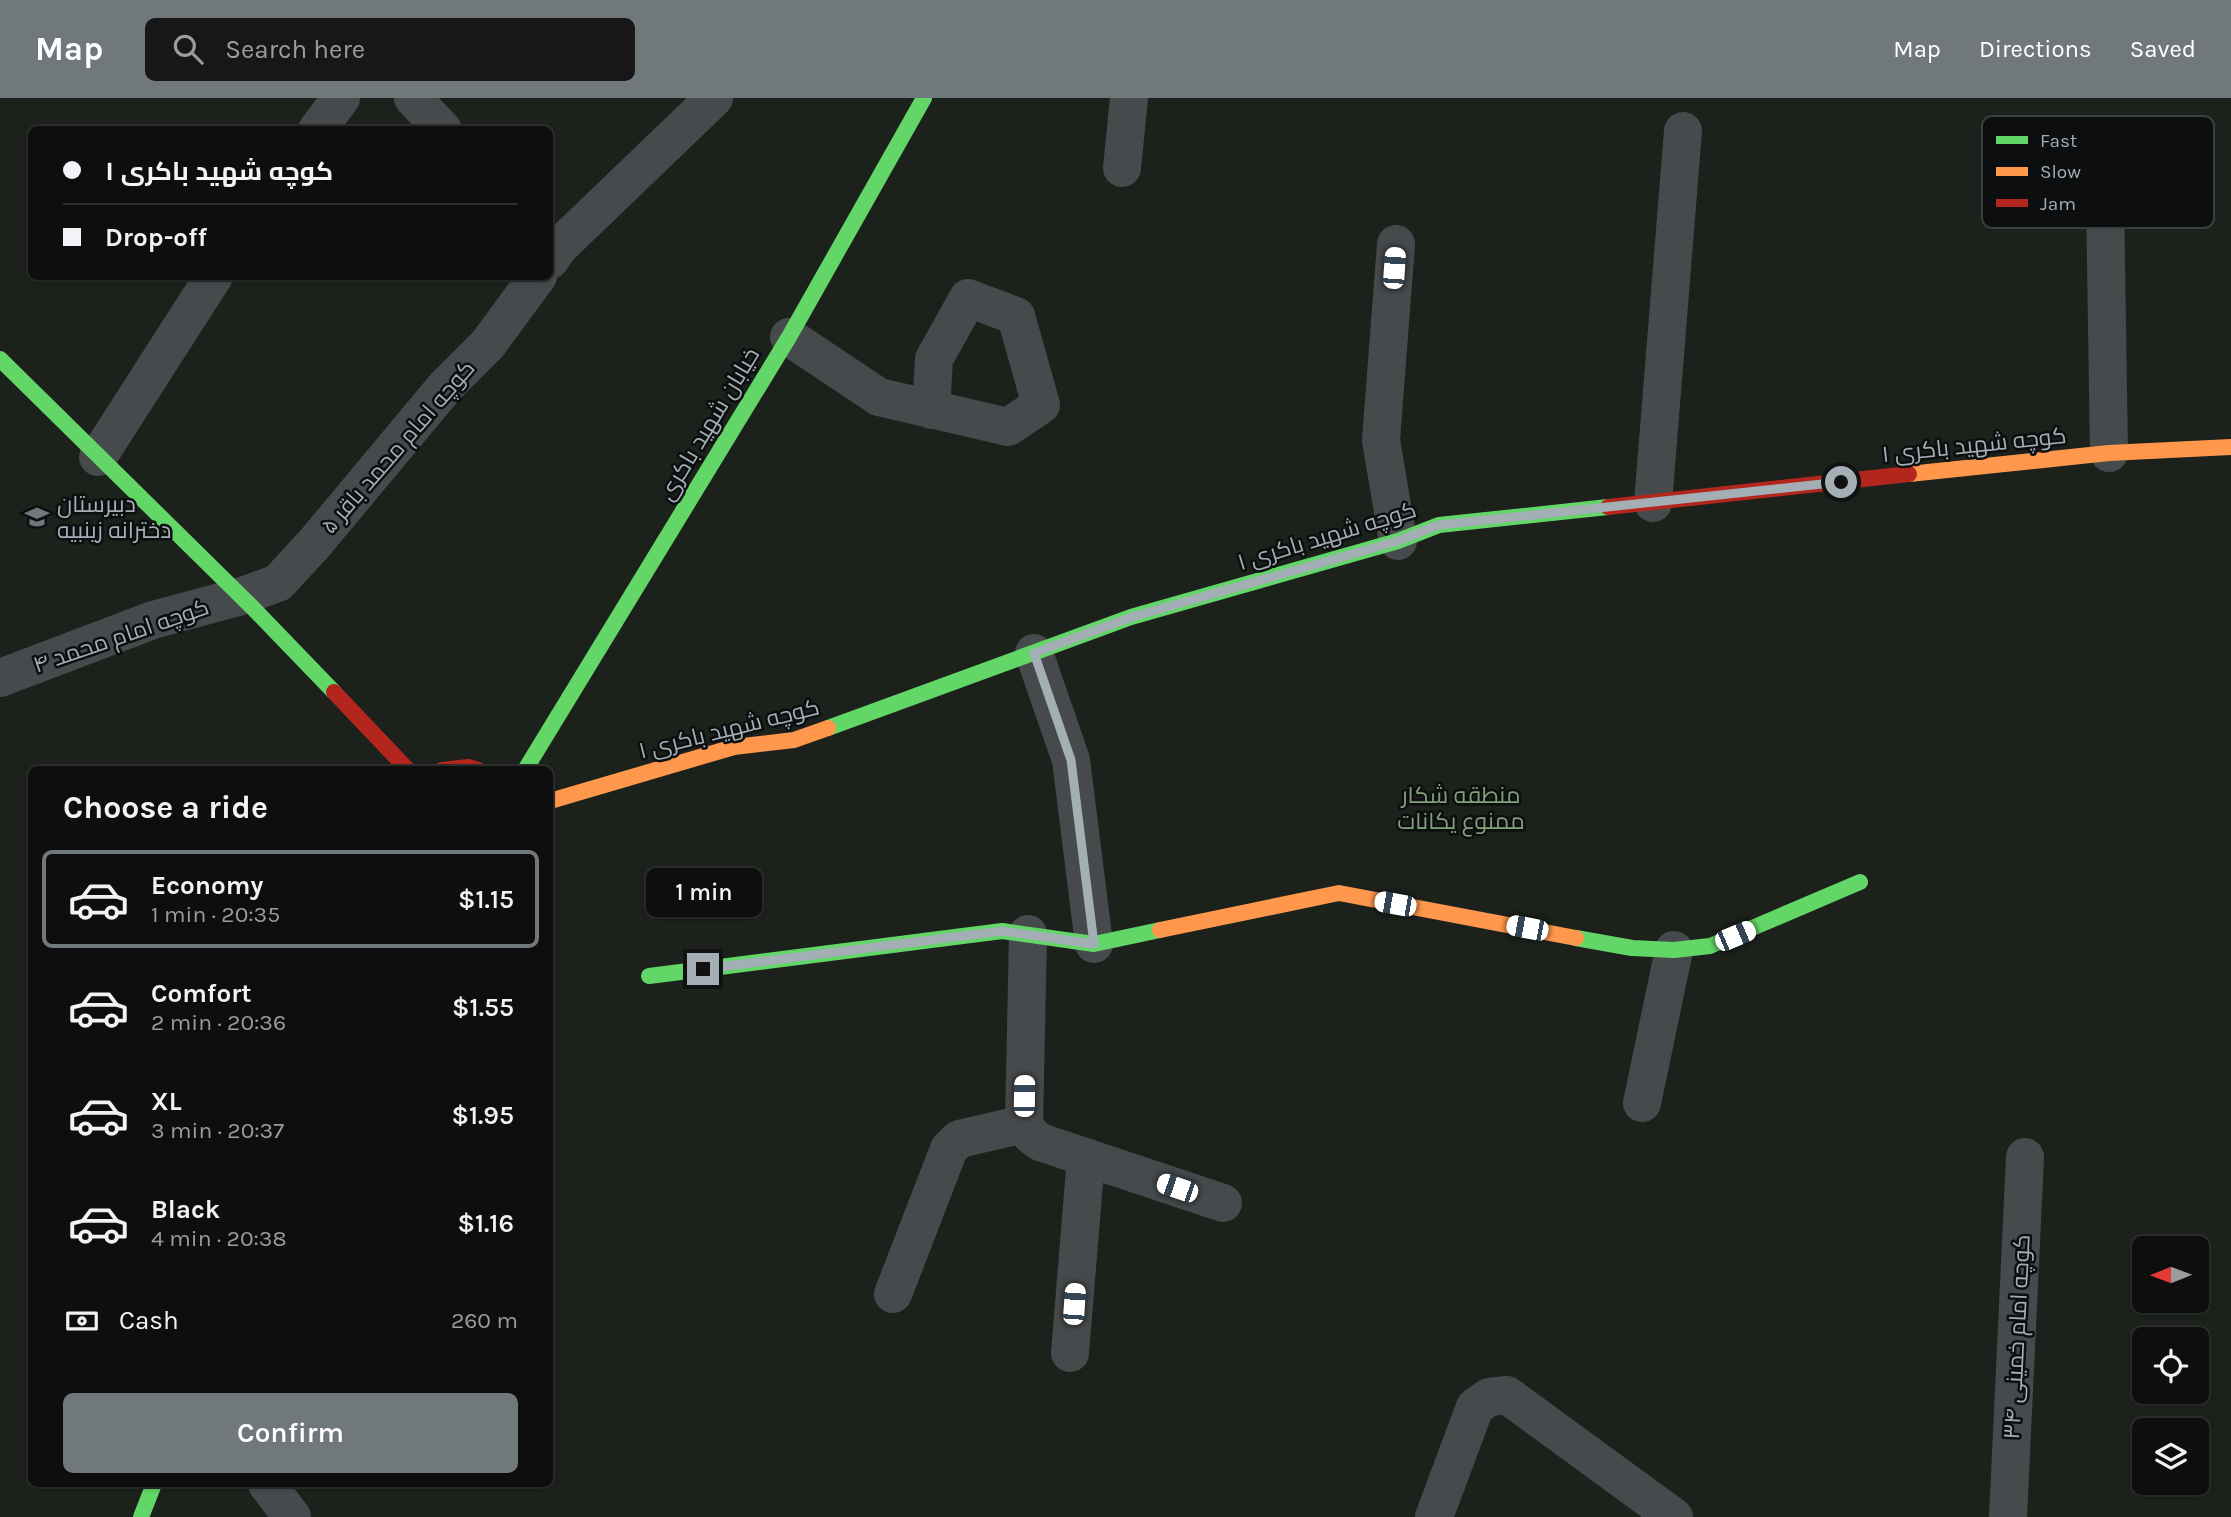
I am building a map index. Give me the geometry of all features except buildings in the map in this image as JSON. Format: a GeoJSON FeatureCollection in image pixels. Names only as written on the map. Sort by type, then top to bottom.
{"type":"FeatureCollection","features":[{"type":"Feature","properties":{"kind":"street"},"geometry":{"type":"LineString","coordinates":[[320,126],[341,98]]}},
{"type":"Feature","properties":{"kind":"street"},"geometry":{"type":"LineString","coordinates":[[413,98],[439,126]]}},
{"type":"Feature","properties":{"kind":"street","name":"کوچه امام محمد باقر ۵"},"geometry":{"type":"LineString","coordinates":[[553,251],[714,98]]}},
{"type":"Feature","properties":{"kind":"street","name":"خیابان شهید باکری"},"geometry":{"type":"LineString","coordinates":[[527,766],[789,337],[924,98]]}},
{"type":"Feature","properties":{"kind":"street"},"geometry":{"type":"LineString","coordinates":[[1122,167],[1129,98]]}},
{"type":"Feature","properties":{"kind":"street"},"geometry":{"type":"LineString","coordinates":[[1653,503],[1683,131]]}},
{"type":"Feature","properties":{"kind":"street"},"geometry":{"type":"LineString","coordinates":[[2105,228],[2109,453]]}},
{"type":"Feature","properties":{"kind":"street"},"geometry":{"type":"LineString","coordinates":[[1396,244],[1381,440],[1398,541]]}},
{"type":"Feature","properties":{"kind":"street"},"geometry":{"type":"LineString","coordinates":[[98,457],[211,280]]}},
{"type":"Feature","properties":{"kind":"street","name":"کوچه امام محمد باقر ۵"},"geometry":{"type":"LineString","coordinates":[[242,596],[278,583],[314,544],[445,387],[488,344],[532,280]]}},
{"type":"Feature","properties":{"kind":"street"},"geometry":{"type":"LineString","coordinates":[[789,337],[879,397],[930,411]]}},
{"type":"Feature","properties":{"kind":"street"},"geometry":{"type":"LineString","coordinates":[[0,359],[242,596],[404,766]]}},
{"type":"Feature","properties":{"kind":"street","name":"کوچه شهید باکری ۱"},"geometry":{"type":"LineString","coordinates":[[553,800],[734,747],[793,740],[1132,617],[1398,541],[1439,525],[2109,453],[2231,447]]}},
{"type":"Feature","properties":{"kind":"street","name":"کوچه امام محمد ۴"},"geometry":{"type":"LineString","coordinates":[[0,678],[153,621],[242,596]]}},
{"type":"Feature","properties":{"kind":"street"},"geometry":{"type":"LineString","coordinates":[[1034,653],[1071,760],[1094,944]]}},
{"type":"Feature","properties":{"kind":"street"},"geometry":{"type":"LineString","coordinates":[[649,976],[1002,931],[1094,944],[1339,893],[1632,947],[1674,950],[1710,946],[1860,882]]}},
{"type":"Feature","properties":{"kind":"street"},"geometry":{"type":"LineString","coordinates":[[1028,934],[1024,1124],[1031,1135],[1040,1142],[1223,1203]]}},
{"type":"Feature","properties":{"kind":"street"},"geometry":{"type":"LineString","coordinates":[[1642,1103],[1674,950]]}},
{"type":"Feature","properties":{"kind":"street"},"geometry":{"type":"LineString","coordinates":[[893,1294],[950,1149],[959,1139],[1024,1124]]}},
{"type":"Feature","properties":{"kind":"street"},"geometry":{"type":"LineString","coordinates":[[1070,1353],[1086,1157]]}},
{"type":"Feature","properties":{"kind":"street","name":"کوچه امام خمینی ۳۴"},"geometry":{"type":"LineString","coordinates":[[2008,1517],[2025,1157]]}},
{"type":"Feature","properties":{"kind":"street"},"geometry":{"type":"LineString","coordinates":[[1434,1517],[1475,1407],[1489,1397],[1507,1395],[1674,1517]]}},
{"type":"Feature","properties":{"kind":"street"},"geometry":{"type":"LineString","coordinates":[[141,1517],[153,1487]]}},
{"type":"Feature","properties":{"kind":"street"},"geometry":{"type":"LineString","coordinates":[[269,1487],[292,1517]]}},
{"type":"Feature","properties":{"kind":"green space","name":"منطقه شکار ممنوع یکانات"},"geometry":{"type":"Polygon","coordinates":[[[0,98],[2231,98],[2231,1517],[0,1517],[0,98]]]}},
{"type":"Feature","properties":{"kind":"traffic: fast"},"geometry":{"type":"LineString","coordinates":[[527,766],[789,337],[924,98]]}},
{"type":"Feature","properties":{"kind":"traffic: fast"},"geometry":{"type":"LineString","coordinates":[[0,359],[252,607],[334,692]]}},
{"type":"Feature","properties":{"kind":"traffic: fast"},"geometry":{"type":"LineString","coordinates":[[828,728],[1131,617],[1398,541],[1439,525],[1608,507]]}},
{"type":"Feature","properties":{"kind":"traffic: fast"},"geometry":{"type":"LineString","coordinates":[[1576,938],[1632,948],[1674,950],[1710,946],[1860,882]]}},
{"type":"Feature","properties":{"kind":"traffic: fast"},"geometry":{"type":"LineString","coordinates":[[649,976],[1002,931],[1094,944],[1160,930]]}},
{"type":"Feature","properties":{"kind":"traffic: fast"},"geometry":{"type":"LineString","coordinates":[[141,1517],[153,1487]]}},
{"type":"Feature","properties":{"kind":"traffic: slow"},"geometry":{"type":"LineString","coordinates":[[1909,474],[2109,453],[2231,447]]}},
{"type":"Feature","properties":{"kind":"traffic: slow"},"geometry":{"type":"LineString","coordinates":[[553,800],[734,747],[794,740],[828,728]]}},
{"type":"Feature","properties":{"kind":"traffic: slow"},"geometry":{"type":"LineString","coordinates":[[1160,930],[1339,893],[1576,938]]}},
{"type":"Feature","properties":{"kind":"traffic: jam"},"geometry":{"type":"LineString","coordinates":[[1608,507],[1909,474]]}},
{"type":"Feature","properties":{"kind":"traffic: jam"},"geometry":{"type":"LineString","coordinates":[[334,692],[404,766]]}},
{"type":"Feature","properties":{"kind":"place","name":"دبیرستان دخترانه زینبیه"},"geometry":{"type":"Point","coordinates":[37,517]}},
{"type":"Feature","properties":{"kind":"route"},"geometry":{"type":"LineString","coordinates":[[703,969],[1002,931],[1094,944],[1071,760],[1034,653],[1132,617],[1398,541],[1439,525],[1841,482]]}}]}
